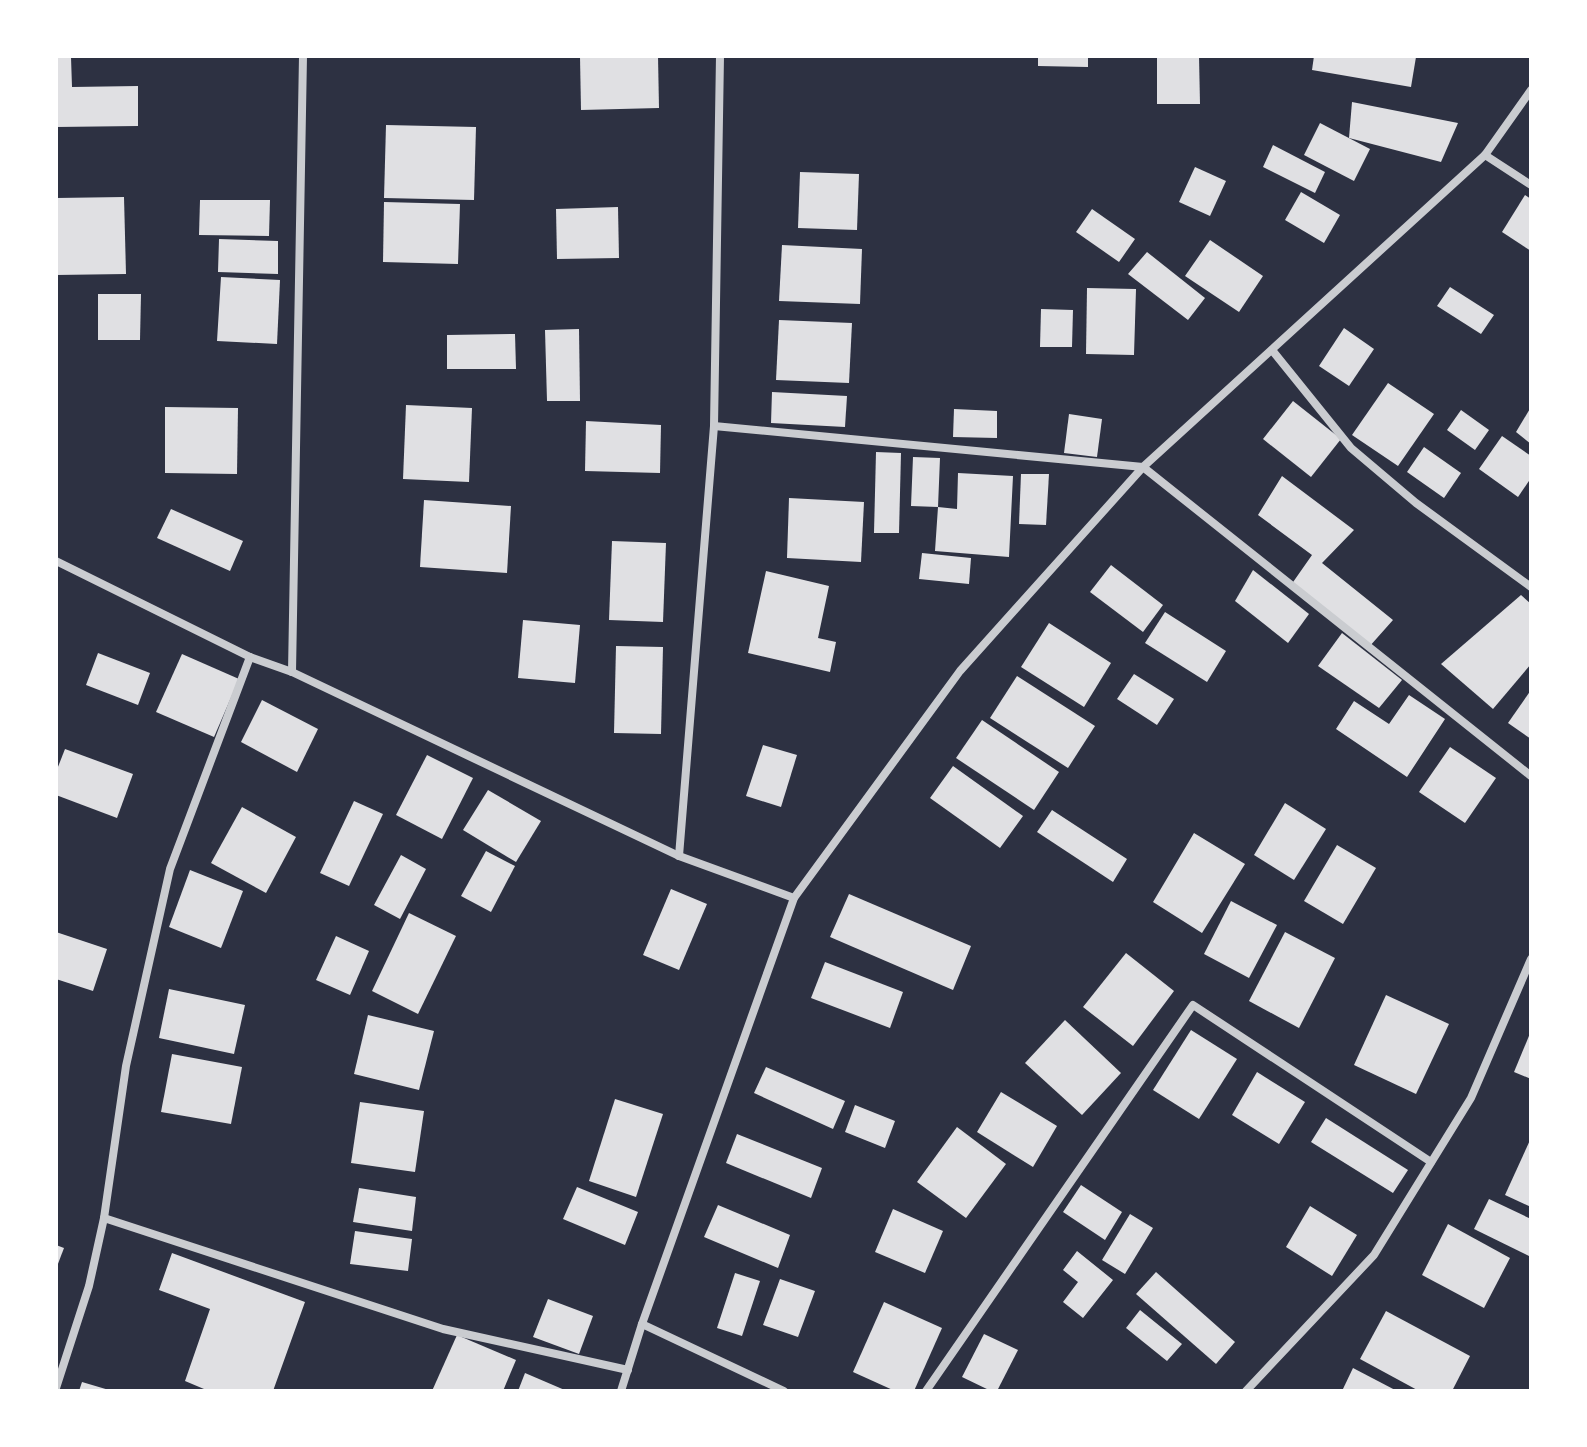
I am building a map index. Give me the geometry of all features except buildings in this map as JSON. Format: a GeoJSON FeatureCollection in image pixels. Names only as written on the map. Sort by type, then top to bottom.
{"type":"FeatureCollection","features":[{"type":"Feature","properties":{"kind":"street"},"geometry":{"type":"LineString","coordinates":[[292,672],[303,56]]}},
{"type":"Feature","properties":{"kind":"street"},"geometry":{"type":"LineString","coordinates":[[679,856],[714,426],[720,56]]}},
{"type":"Feature","properties":{"kind":"street"},"geometry":{"type":"LineString","coordinates":[[621,1391],[794,898],[960,671],[1143,467],[1485,155],[1531,90]]}},
{"type":"Feature","properties":{"kind":"street"},"geometry":{"type":"LineString","coordinates":[[1485,155],[1531,185]]}},
{"type":"Feature","properties":{"kind":"street"},"geometry":{"type":"LineString","coordinates":[[1272,350],[1351,448],[1416,503],[1531,587]]}},
{"type":"Feature","properties":{"kind":"street"},"geometry":{"type":"LineString","coordinates":[[714,426],[1143,467],[1531,776]]}},
{"type":"Feature","properties":{"kind":"street"},"geometry":{"type":"LineString","coordinates":[[56,561],[250,657],[292,672],[679,856],[794,898]]}},
{"type":"Feature","properties":{"kind":"street"},"geometry":{"type":"LineString","coordinates":[[56,1388],[89,1286],[104,1218],[126,1066],[170,869],[250,657]]}},
{"type":"Feature","properties":{"kind":"street"},"geometry":{"type":"LineString","coordinates":[[1246,1391],[1374,1255],[1471,1098],[1531,959]]}},
{"type":"Feature","properties":{"kind":"street"},"geometry":{"type":"LineString","coordinates":[[926,1391],[1193,1005],[1431,1162]]}},
{"type":"Feature","properties":{"kind":"street"},"geometry":{"type":"LineString","coordinates":[[104,1218],[443,1329],[628,1370]]}},
{"type":"Feature","properties":{"kind":"street"},"geometry":{"type":"LineString","coordinates":[[642,1324],[784,1391]]}}]}
